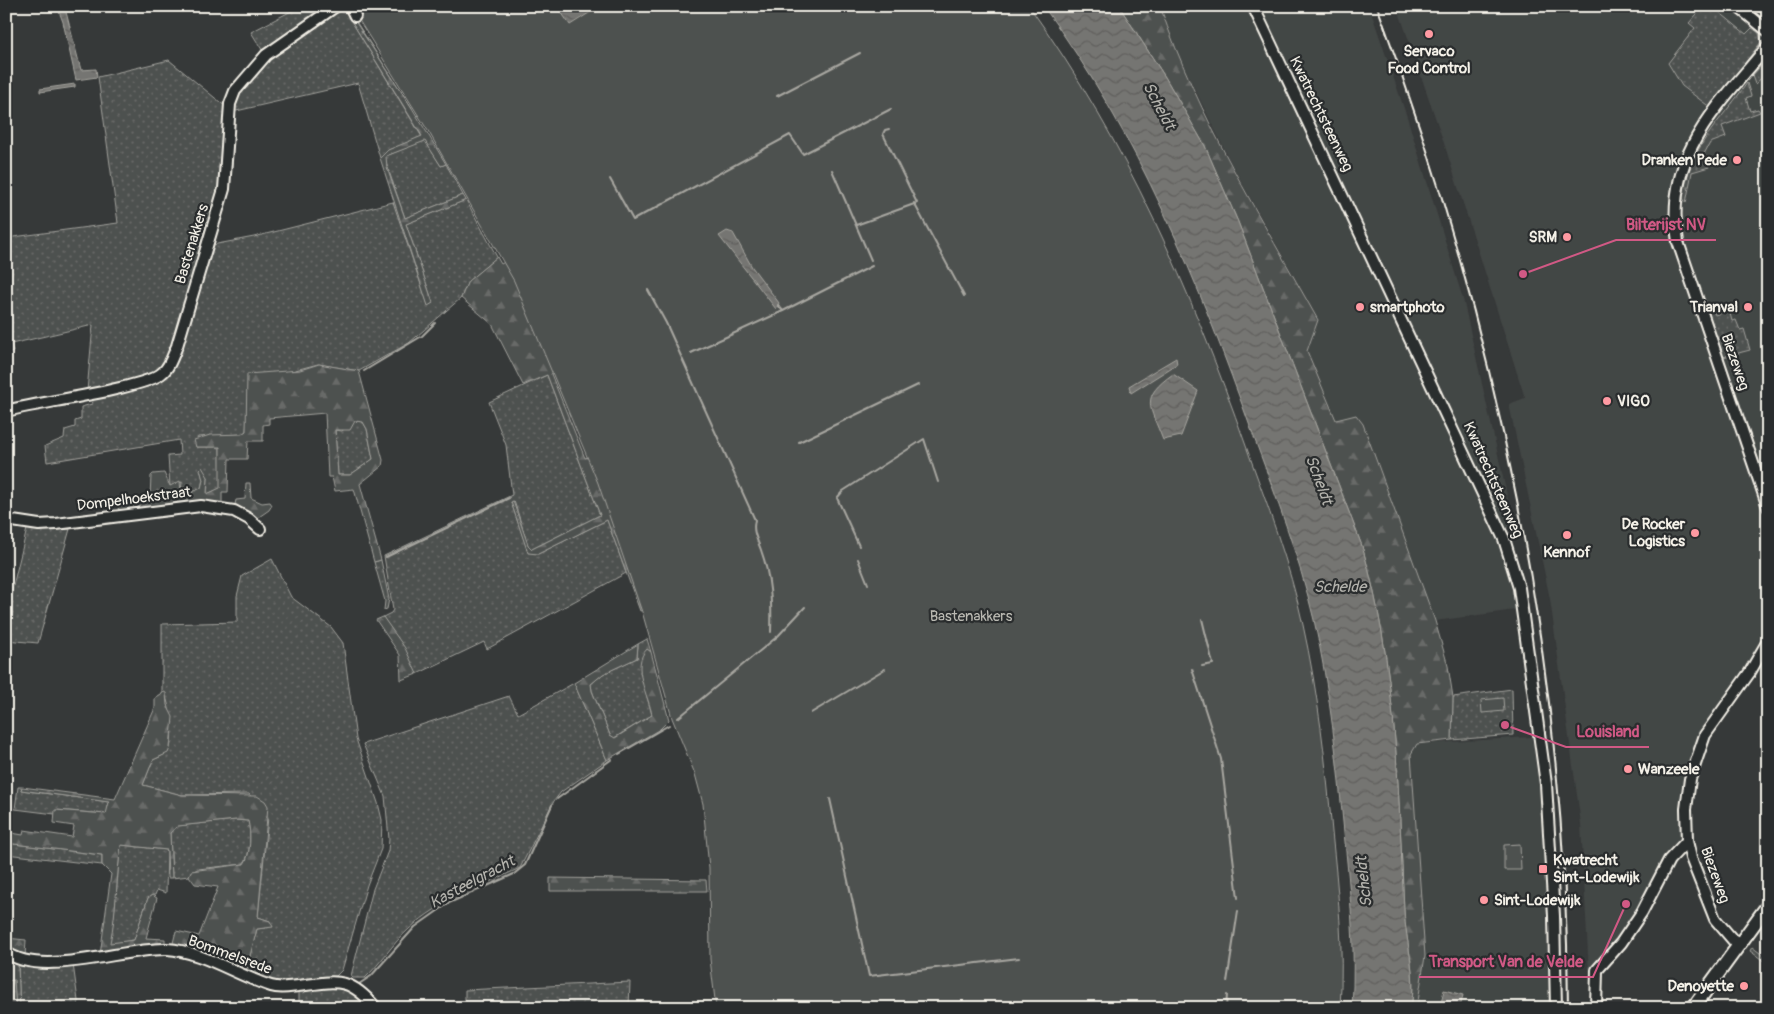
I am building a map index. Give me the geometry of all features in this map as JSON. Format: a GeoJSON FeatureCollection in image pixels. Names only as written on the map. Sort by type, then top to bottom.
{"type":"FeatureCollection","features":[{"type":"Feature","properties":{"kind":"main road"},"geometry":{"type":"LineString","coordinates":[[1693,1008],[1768,905]]}},
{"type":"Feature","properties":{"kind":"street","name":"Bastenakkers"},"geometry":{"type":"LineString","coordinates":[[6,411],[132,384],[162,374],[177,346],[224,190],[230,104],[234,91],[266,55],[336,6]]}},
{"type":"Feature","properties":{"kind":"street"},"geometry":{"type":"LineString","coordinates":[[350,6],[355,16]]}},
{"type":"Feature","properties":{"kind":"street","name":"Kwatrechtsteenweg"},"geometry":{"type":"LineString","coordinates":[[1252,6],[1451,422],[1504,539],[1511,559],[1519,588],[1546,784],[1554,916],[1556,1008]]}},
{"type":"Feature","properties":{"kind":"street"},"geometry":{"type":"LineString","coordinates":[[1736,6],[1768,31]]}},
{"type":"Feature","properties":{"kind":"street","name":"Biezeweg"},"geometry":{"type":"LineString","coordinates":[[1768,46],[1715,110],[1687,154],[1677,186],[1676,202],[1678,242],[1768,507]]}},
{"type":"Feature","properties":{"kind":"street","name":"Dompelhoekstraat"},"geometry":{"type":"LineString","coordinates":[[6,520],[39,525],[56,524],[201,506],[234,511],[249,519],[260,529]]}},
{"type":"Feature","properties":{"kind":"street","name":"Biezeweg"},"geometry":{"type":"LineString","coordinates":[[1741,942],[1722,928],[1715,919],[1687,841],[1686,809],[1690,779],[1701,744],[1727,702],[1750,672],[1768,641]]}},
{"type":"Feature","properties":{"kind":"street"},"geometry":{"type":"LineString","coordinates":[[1596,1008],[1597,970],[1621,943],[1642,912],[1669,860],[1687,841]]}},
{"type":"Feature","properties":{"kind":"street","name":"Bommelsrede"},"geometry":{"type":"LineString","coordinates":[[6,952],[12,957],[29,961],[53,961],[102,958],[139,951],[170,949],[232,969],[272,987],[337,982],[349,984],[362,991],[376,1008]]}},
{"type":"Feature","properties":{"kind":"shaded area"},"geometry":{"type":"Polygon","coordinates":[[[1160,6],[1369,6],[1408,120],[1463,299],[1514,526],[1496,531],[1509,571],[1515,610],[1435,621],[1363,424],[1356,416],[1336,420],[1307,351],[1318,319],[1234,169],[1175,49],[1160,6]]]}},
{"type":"Feature","properties":{"kind":"shaded area"},"geometry":{"type":"Polygon","coordinates":[[[1397,6],[1768,6],[1768,641],[1697,753],[1687,841],[1617,942],[1589,973],[1581,824],[1550,599],[1509,404],[1525,398],[1443,140],[1397,6]]]}},
{"type":"Feature","properties":{"kind":"shaded area","name":"Sint-Lodewijk"},"geometry":{"type":"Polygon","coordinates":[[[1532,737],[1539,785],[1544,857],[1550,1008],[1417,1008],[1425,956],[1411,754],[1417,744],[1532,737]]]}},
{"type":"Feature","properties":{"kind":"green space"},"geometry":{"type":"Polygon","coordinates":[[[301,6],[328,6],[264,53],[251,32],[301,6]]]}},
{"type":"Feature","properties":{"kind":"green space"},"geometry":{"type":"Polygon","coordinates":[[[346,6],[412,108],[347,10],[344,9],[422,137],[388,150],[380,158],[358,83],[232,112],[238,89],[268,58],[340,7],[346,6]]]}},
{"type":"Feature","properties":{"kind":"green space","name":"Bastenakkers"},"geometry":{"type":"Polygon","coordinates":[[[350,6],[1029,6],[1096,110],[1126,164],[1179,273],[1225,387],[1285,557],[1298,602],[1308,651],[1324,754],[1340,920],[1340,1008],[716,1008],[710,959],[709,868],[703,804],[695,774],[672,718],[643,615],[598,483],[514,281],[430,134],[350,6]]]}},
{"type":"Feature","properties":{"kind":"green space"},"geometry":{"type":"Polygon","coordinates":[[[1119,6],[1160,6],[1175,47],[1212,127],[1253,205],[1318,320],[1307,351],[1336,420],[1356,415],[1363,424],[1435,621],[1448,666],[1453,697],[1452,740],[1417,744],[1411,754],[1425,956],[1417,1008],[1411,1008],[1413,983],[1405,923],[1394,727],[1389,681],[1374,591],[1362,546],[1238,222],[1205,146],[1165,77],[1119,6]]]}},
{"type":"Feature","properties":{"kind":"green space"},"geometry":{"type":"Polygon","coordinates":[[[1704,6],[1712,6],[1746,34],[1752,28],[1759,33],[1761,42],[1711,108],[1682,86],[1668,63],[1695,28],[1689,23],[1704,6]]]}},
{"type":"Feature","properties":{"kind":"green space"},"geometry":{"type":"Polygon","coordinates":[[[344,9],[347,9],[446,164],[441,166],[425,141],[386,156],[387,168],[405,218],[463,195],[466,200],[406,224],[433,303],[428,306],[380,158],[388,150],[422,136],[344,9]]]}},
{"type":"Feature","properties":{"kind":"green space"},"geometry":{"type":"Polygon","coordinates":[[[1768,58],[1768,72],[1755,84],[1752,76],[1768,58]]]}},
{"type":"Feature","properties":{"kind":"green space"},"geometry":{"type":"Polygon","coordinates":[[[169,60],[226,107],[223,181],[167,362],[153,375],[87,391],[93,325],[11,344],[13,352],[6,353],[6,238],[118,223],[98,77],[169,60]]]}},
{"type":"Feature","properties":{"kind":"green space"},"geometry":{"type":"Polygon","coordinates":[[[1747,83],[1751,96],[1746,98],[1750,111],[1758,109],[1760,112],[1722,126],[1726,137],[1710,143],[1704,154],[1709,167],[1692,172],[1686,203],[1683,198],[1687,180],[1699,149],[1747,83]]]}},
{"type":"Feature","properties":{"kind":"green space"},"geometry":{"type":"Polygon","coordinates":[[[425,140],[441,166],[446,164],[463,195],[405,218],[385,160],[386,156],[425,140]]]}},
{"type":"Feature","properties":{"kind":"green space"},"geometry":{"type":"Polygon","coordinates":[[[466,200],[497,257],[468,281],[461,298],[409,343],[359,371],[318,364],[288,372],[247,420],[246,431],[242,434],[198,437],[196,447],[220,447],[221,488],[207,494],[208,477],[201,472],[203,480],[201,488],[191,493],[181,493],[182,482],[170,486],[168,456],[180,455],[179,440],[47,462],[45,446],[64,438],[65,430],[75,427],[75,421],[81,419],[81,407],[92,404],[94,396],[164,376],[212,245],[254,237],[393,202],[428,305],[433,303],[406,224],[466,200]]]}},
{"type":"Feature","properties":{"kind":"green space"},"geometry":{"type":"Polygon","coordinates":[[[497,257],[501,264],[508,260],[556,371],[551,374],[585,458],[708,411],[768,567],[640,611],[607,520],[538,554],[528,553],[511,502],[513,501],[528,545],[532,549],[600,515],[547,375],[523,385],[492,324],[461,298],[468,281],[497,257]]]}},
{"type":"Feature","properties":{"kind":"green space"},"geometry":{"type":"Polygon","coordinates":[[[1713,310],[1715,315],[1729,310],[1732,321],[1736,320],[1740,330],[1744,329],[1750,350],[1723,357],[1708,312],[1713,310]]]}},
{"type":"Feature","properties":{"kind":"green space"},"geometry":{"type":"Polygon","coordinates":[[[319,364],[359,371],[383,460],[382,466],[360,484],[381,560],[374,562],[354,489],[335,491],[332,477],[328,477],[325,413],[269,418],[269,424],[263,425],[263,441],[248,441],[247,459],[229,459],[228,492],[222,492],[222,505],[119,514],[118,506],[147,502],[150,497],[151,476],[153,474],[164,473],[170,486],[180,481],[181,493],[191,493],[201,488],[203,480],[200,469],[202,467],[208,477],[207,494],[220,488],[220,447],[196,447],[194,440],[210,435],[242,434],[246,431],[247,374],[300,370],[319,364]],[[355,421],[350,430],[335,430],[338,475],[350,475],[373,459],[367,429],[363,422],[355,421]]]}},
{"type":"Feature","properties":{"kind":"green space"},"geometry":{"type":"Polygon","coordinates":[[[547,375],[600,515],[532,549],[528,545],[514,501],[511,502],[528,552],[538,554],[607,520],[626,573],[487,649],[484,642],[417,674],[383,617],[393,610],[384,556],[512,495],[506,445],[489,402],[547,375]]]}},
{"type":"Feature","properties":{"kind":"green space"},"geometry":{"type":"Polygon","coordinates":[[[355,421],[363,422],[367,429],[373,459],[350,475],[338,475],[335,430],[342,431],[355,421]]]}},
{"type":"Feature","properties":{"kind":"green space"},"geometry":{"type":"Polygon","coordinates":[[[246,483],[250,483],[251,498],[262,503],[270,502],[272,505],[269,510],[256,519],[234,509],[236,500],[245,499],[246,483]]]}},
{"type":"Feature","properties":{"kind":"green space"},"geometry":{"type":"Polygon","coordinates":[[[27,529],[70,529],[38,643],[6,640],[6,594],[11,594],[27,529]]]}},
{"type":"Feature","properties":{"kind":"green space"},"geometry":{"type":"Polygon","coordinates":[[[272,559],[291,597],[331,627],[343,643],[356,739],[382,820],[381,849],[367,885],[342,970],[336,976],[278,984],[246,971],[257,929],[265,928],[270,921],[258,917],[268,817],[249,794],[182,795],[143,785],[153,760],[163,756],[170,748],[171,743],[170,711],[164,692],[162,694],[162,624],[237,622],[237,596],[242,576],[272,559]]]}},
{"type":"Feature","properties":{"kind":"green space"},"geometry":{"type":"Polygon","coordinates":[[[381,560],[389,599],[387,609],[384,610],[385,601],[374,562],[381,560]]]}},
{"type":"Feature","properties":{"kind":"green space"},"geometry":{"type":"Polygon","coordinates":[[[383,617],[405,648],[417,674],[401,680],[400,655],[376,620],[383,617]]]}},
{"type":"Feature","properties":{"kind":"green space"},"geometry":{"type":"Polygon","coordinates":[[[647,639],[651,652],[647,649],[640,672],[652,715],[614,738],[610,735],[592,691],[591,684],[603,674],[637,658],[638,644],[647,639]]]}},
{"type":"Feature","properties":{"kind":"green space"},"geometry":{"type":"Polygon","coordinates":[[[638,644],[637,658],[603,674],[591,684],[592,691],[610,735],[615,738],[652,715],[640,672],[642,656],[647,649],[651,652],[669,720],[660,729],[607,760],[574,683],[638,644]]]}},
{"type":"Feature","properties":{"kind":"green space"},"geometry":{"type":"Polygon","coordinates":[[[574,683],[607,760],[561,792],[554,801],[520,868],[462,894],[434,910],[409,929],[365,978],[353,978],[351,976],[373,889],[388,851],[389,839],[385,796],[363,744],[509,696],[518,714],[574,683]]]}},
{"type":"Feature","properties":{"kind":"green space"},"geometry":{"type":"Polygon","coordinates":[[[1512,689],[1513,735],[1452,740],[1453,697],[1512,689]]]}},
{"type":"Feature","properties":{"kind":"green space"},"geometry":{"type":"Polygon","coordinates":[[[164,692],[166,693],[167,705],[173,717],[170,748],[168,753],[153,760],[143,785],[182,795],[257,796],[265,801],[268,806],[258,917],[270,921],[273,927],[257,929],[246,971],[172,947],[176,931],[199,936],[218,887],[195,884],[189,876],[191,871],[244,864],[250,843],[248,821],[236,820],[178,826],[170,833],[172,878],[168,878],[167,850],[121,845],[110,943],[134,940],[148,898],[152,895],[157,898],[146,938],[165,939],[165,946],[100,955],[111,874],[102,865],[102,855],[6,843],[6,832],[23,835],[24,830],[72,837],[74,826],[54,823],[55,810],[106,814],[109,802],[21,790],[22,787],[115,799],[155,708],[155,698],[164,692]]]}},
{"type":"Feature","properties":{"kind":"green space"},"geometry":{"type":"Polygon","coordinates":[[[1503,698],[1504,711],[1482,713],[1481,700],[1503,698]]]}},
{"type":"Feature","properties":{"kind":"green space"},"geometry":{"type":"Polygon","coordinates":[[[18,787],[22,787],[21,790],[109,802],[107,814],[56,810],[55,814],[15,809],[18,787]]]}},
{"type":"Feature","properties":{"kind":"green space"},"geometry":{"type":"Polygon","coordinates":[[[236,820],[248,821],[249,826],[249,850],[243,864],[198,869],[191,872],[189,876],[172,878],[170,833],[177,826],[236,820]]]}},
{"type":"Feature","properties":{"kind":"green space"},"geometry":{"type":"Polygon","coordinates":[[[6,843],[102,855],[102,865],[6,854],[6,843]]]}},
{"type":"Feature","properties":{"kind":"green space"},"geometry":{"type":"Polygon","coordinates":[[[1520,844],[1521,870],[1504,870],[1504,845],[1520,844]]]}},
{"type":"Feature","properties":{"kind":"green space"},"geometry":{"type":"Polygon","coordinates":[[[121,845],[167,850],[166,893],[157,890],[155,895],[148,898],[134,940],[109,944],[114,919],[121,845]]]}},
{"type":"Feature","properties":{"kind":"green space"},"geometry":{"type":"Polygon","coordinates":[[[550,878],[706,880],[707,891],[550,891],[550,878]]]}},
{"type":"Feature","properties":{"kind":"green space"},"geometry":{"type":"Polygon","coordinates":[[[6,938],[26,940],[25,957],[6,949],[6,938]]]}},
{"type":"Feature","properties":{"kind":"green space"},"geometry":{"type":"Polygon","coordinates":[[[1752,947],[1768,959],[1768,964],[1750,951],[1752,947]]]}},
{"type":"Feature","properties":{"kind":"green space"},"geometry":{"type":"Polygon","coordinates":[[[6,956],[27,966],[18,966],[20,1008],[16,1008],[14,980],[6,981],[6,956]]]}},
{"type":"Feature","properties":{"kind":"green space"},"geometry":{"type":"Polygon","coordinates":[[[26,964],[73,964],[79,1008],[20,1008],[18,965],[26,966],[26,964]]]}},
{"type":"Feature","properties":{"kind":"green space"},"geometry":{"type":"Polygon","coordinates":[[[14,980],[16,1008],[6,1008],[6,981],[14,980]]]}},
{"type":"Feature","properties":{"kind":"green space"},"geometry":{"type":"Polygon","coordinates":[[[630,982],[629,1008],[465,1006],[465,990],[630,982]]]}},
{"type":"Feature","properties":{"kind":"green space"},"geometry":{"type":"Polygon","coordinates":[[[342,984],[364,998],[356,1008],[299,1008],[299,990],[342,984]]]}},
{"type":"Feature","properties":{"kind":"water"},"geometry":{"type":"Polygon","coordinates":[[[57,6],[63,6],[66,12],[81,70],[96,69],[97,77],[76,80],[63,22],[57,6]]]}},
{"type":"Feature","properties":{"kind":"water"},"geometry":{"type":"Polygon","coordinates":[[[563,6],[596,6],[597,8],[570,25],[559,9],[563,6]]]}},
{"type":"Feature","properties":{"kind":"water","name":"Schelde"},"geometry":{"type":"Polygon","coordinates":[[[1043,6],[1119,6],[1165,77],[1205,146],[1238,222],[1362,546],[1374,591],[1382,636],[1394,727],[1404,910],[1413,983],[1411,1008],[1352,1008],[1352,920],[1336,752],[1320,646],[1294,549],[1232,376],[1188,265],[1137,158],[1108,106],[1077,55],[1043,6]]]}},
{"type":"Feature","properties":{"kind":"water"},"geometry":{"type":"Polygon","coordinates":[[[75,84],[75,87],[40,92],[40,89],[75,84]]]}},
{"type":"Feature","properties":{"kind":"water"},"geometry":{"type":"Polygon","coordinates":[[[727,231],[733,233],[752,267],[779,303],[776,309],[719,236],[727,231]]]}},
{"type":"Feature","properties":{"kind":"water"},"geometry":{"type":"Polygon","coordinates":[[[1176,358],[1177,364],[1131,393],[1129,386],[1176,358]]]}},
{"type":"Feature","properties":{"kind":"water"},"geometry":{"type":"Polygon","coordinates":[[[1173,374],[1198,391],[1181,436],[1163,440],[1151,411],[1151,396],[1162,382],[1173,374]]]}},
{"type":"Feature","properties":{"kind":"water"},"geometry":{"type":"Polygon","coordinates":[[[1444,990],[1463,995],[1460,1008],[1440,1008],[1444,990]]]}},
{"type":"Feature","properties":{"kind":"waterway"},"geometry":{"type":"LineString","coordinates":[[777,96],[860,53]]}},
{"type":"Feature","properties":{"kind":"waterway"},"geometry":{"type":"LineString","coordinates":[[610,179],[633,220],[790,135],[803,154],[891,109]]}},
{"type":"Feature","properties":{"kind":"waterway"},"geometry":{"type":"LineString","coordinates":[[856,225],[917,203],[883,134],[885,130],[889,129]]}},
{"type":"Feature","properties":{"kind":"waterway"},"geometry":{"type":"LineString","coordinates":[[832,170],[871,260]]}},
{"type":"Feature","properties":{"kind":"waterway"},"geometry":{"type":"LineString","coordinates":[[914,203],[964,296]]}},
{"type":"Feature","properties":{"kind":"waterway"},"geometry":{"type":"LineString","coordinates":[[691,353],[783,311],[872,266]]}},
{"type":"Feature","properties":{"kind":"waterway"},"geometry":{"type":"LineString","coordinates":[[648,290],[666,323],[755,520],[755,531],[769,580],[771,632]]}},
{"type":"Feature","properties":{"kind":"waterway"},"geometry":{"type":"LineString","coordinates":[[778,305],[783,311]]}},
{"type":"Feature","properties":{"kind":"waterway"},"geometry":{"type":"LineString","coordinates":[[364,371],[422,336],[435,323]]}},
{"type":"Feature","properties":{"kind":"waterway"},"geometry":{"type":"LineString","coordinates":[[799,442],[918,385]]}},
{"type":"Feature","properties":{"kind":"waterway"},"geometry":{"type":"LineString","coordinates":[[859,546],[837,498],[843,491],[924,439],[938,482]]}},
{"type":"Feature","properties":{"kind":"waterway"},"geometry":{"type":"LineString","coordinates":[[386,557],[509,498]]}},
{"type":"Feature","properties":{"kind":"waterway"},"geometry":{"type":"LineString","coordinates":[[858,559],[868,584]]}},
{"type":"Feature","properties":{"kind":"waterway"},"geometry":{"type":"LineString","coordinates":[[678,718],[778,636],[805,607]]}},
{"type":"Feature","properties":{"kind":"waterway"},"geometry":{"type":"LineString","coordinates":[[1202,619],[1213,664],[1202,666]]}},
{"type":"Feature","properties":{"kind":"waterway"},"geometry":{"type":"LineString","coordinates":[[811,713],[885,669]]}},
{"type":"Feature","properties":{"kind":"waterway"},"geometry":{"type":"LineString","coordinates":[[1192,669],[1221,759],[1238,898]]}},
{"type":"Feature","properties":{"kind":"waterway"},"geometry":{"type":"LineString","coordinates":[[619,754],[669,725]]}},
{"type":"Feature","properties":{"kind":"waterway"},"geometry":{"type":"LineString","coordinates":[[557,799],[612,759]]}},
{"type":"Feature","properties":{"kind":"waterway"},"geometry":{"type":"LineString","coordinates":[[830,799],[869,976],[1019,958]]}},
{"type":"Feature","properties":{"kind":"waterway","name":"Kasteelgracht"},"geometry":{"type":"LineString","coordinates":[[359,984],[371,976],[415,927],[449,903],[514,874],[525,865],[552,805]]}},
{"type":"Feature","properties":{"kind":"waterway"},"geometry":{"type":"LineString","coordinates":[[1227,982],[1238,911]]}},
{"type":"Feature","properties":{"kind":"waterway"},"geometry":{"type":"LineString","coordinates":[[1226,1008],[1227,995]]}},
{"type":"Feature","properties":{"kind":"railway"},"geometry":{"type":"LineString","coordinates":[[1377,6],[1419,127],[1457,249],[1489,373],[1517,499],[1539,625],[1554,752],[1564,880],[1568,1008]]}},
{"type":"Feature","properties":{"kind":"place","name":"Servaco Food Control"},"geometry":{"type":"Point","coordinates":[1429,34]}},
{"type":"Feature","properties":{"kind":"place","name":"Dranken Pede"},"geometry":{"type":"Point","coordinates":[1737,160]}},
{"type":"Feature","properties":{"kind":"place","name":"SRM"},"geometry":{"type":"Point","coordinates":[1567,237]}},
{"type":"Feature","properties":{"kind":"place","name":"Bilterijst NV"},"geometry":{"type":"Point","coordinates":[1523,274]}},
{"type":"Feature","properties":{"kind":"place","name":"smartphoto"},"geometry":{"type":"Point","coordinates":[1360,307]}},
{"type":"Feature","properties":{"kind":"place","name":"Trianval"},"geometry":{"type":"Point","coordinates":[1748,307]}},
{"type":"Feature","properties":{"kind":"place","name":"VIGO"},"geometry":{"type":"Point","coordinates":[1607,401]}},
{"type":"Feature","properties":{"kind":"place","name":"De Rocker Logistics"},"geometry":{"type":"Point","coordinates":[1695,533]}},
{"type":"Feature","properties":{"kind":"place","name":"Kennof"},"geometry":{"type":"Point","coordinates":[1567,535]}},
{"type":"Feature","properties":{"kind":"place","name":"Louisland"},"geometry":{"type":"Point","coordinates":[1505,725]}},
{"type":"Feature","properties":{"kind":"place","name":"Wanzeele"},"geometry":{"type":"Point","coordinates":[1628,769]}},
{"type":"Feature","properties":{"kind":"place","name":"Kwatrecht Sint-Lodewijk"},"geometry":{"type":"Point","coordinates":[1543,869]}},
{"type":"Feature","properties":{"kind":"place","name":"Sint-Lodewijk"},"geometry":{"type":"Point","coordinates":[1484,900]}},
{"type":"Feature","properties":{"kind":"place","name":"Transport Van de Velde"},"geometry":{"type":"Point","coordinates":[1626,904]}},
{"type":"Feature","properties":{"kind":"place","name":"Denoyette"},"geometry":{"type":"Point","coordinates":[1744,986]}},
{"type":"Feature","properties":{"kind":"water label","name":"Scheldt"},"geometry":{"type":"Point","coordinates":[1159,106]}},
{"type":"Feature","properties":{"kind":"water label","name":"Scheldt"},"geometry":{"type":"Point","coordinates":[1319,480]}},
{"type":"Feature","properties":{"kind":"water label","name":"Scheldt"},"geometry":{"type":"Point","coordinates":[1364,882]}}]}
